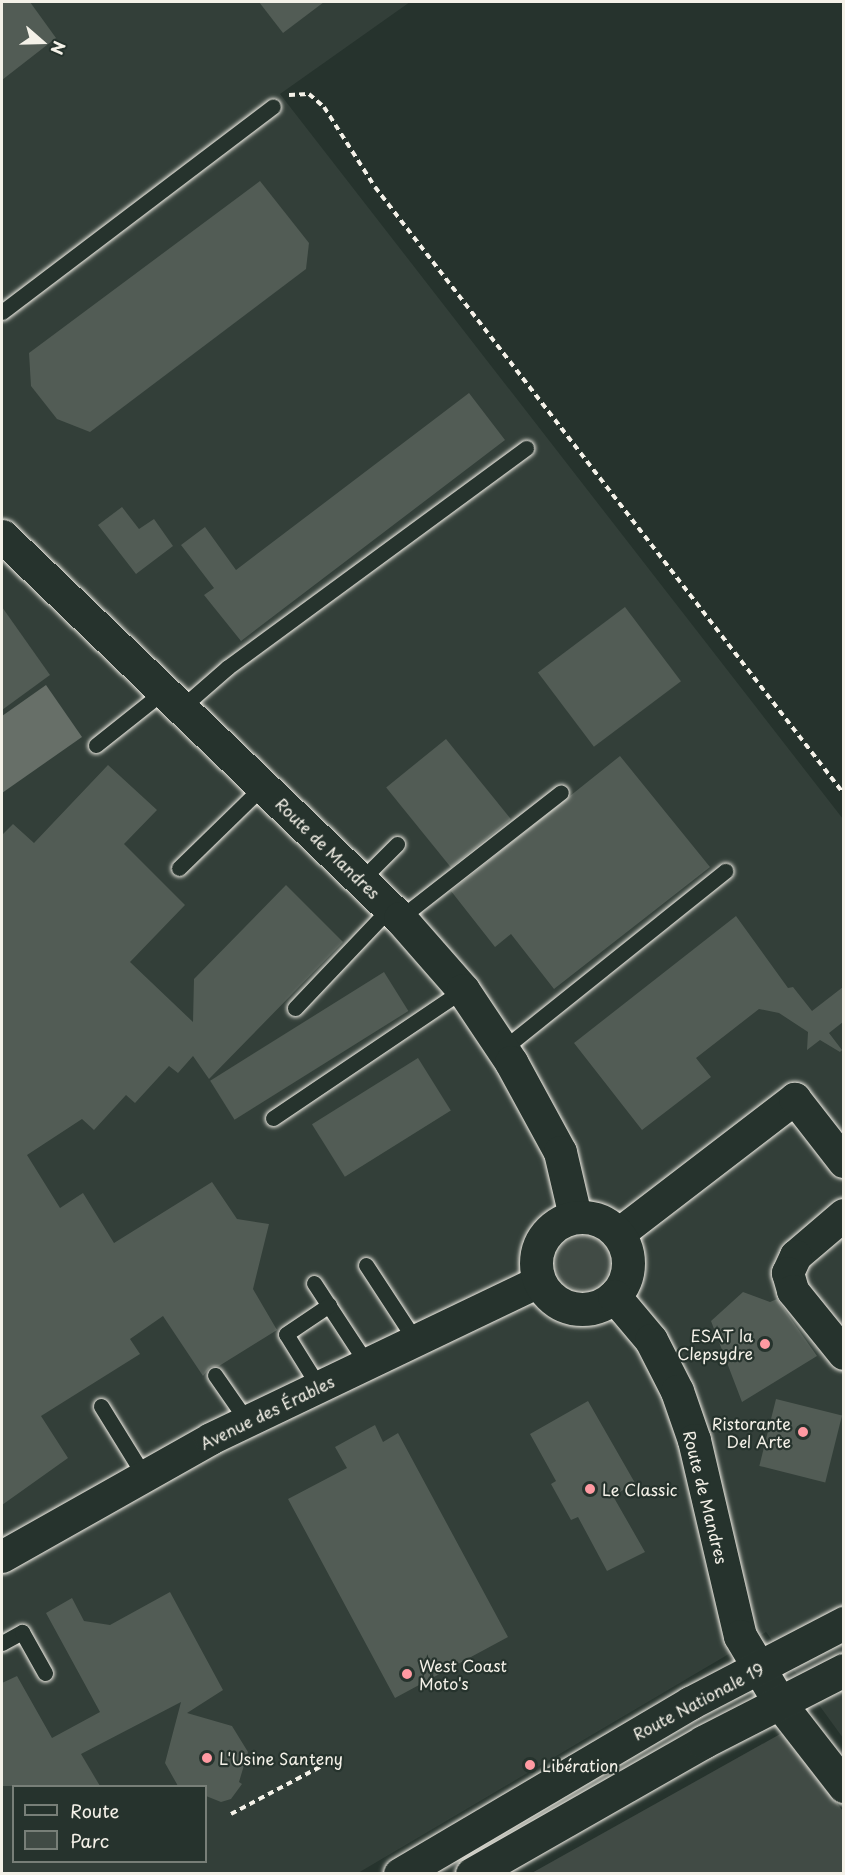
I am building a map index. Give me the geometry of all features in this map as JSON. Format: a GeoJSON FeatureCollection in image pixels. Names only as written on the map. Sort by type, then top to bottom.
{"type":"FeatureCollection","features":[{"type":"Feature","properties":{"kind":"street","name":"Route de Mandres"},"geometry":{"type":"LineString","coordinates":[[2,536],[395,913],[463,990],[503,1049],[560,1152],[575,1216]]}},
{"type":"Feature","properties":{"kind":"street"},"geometry":{"type":"LineString","coordinates":[[619,1234],[795,1099],[843,1162]]}},
{"type":"Feature","properties":{"kind":"street"},"geometry":{"type":"LineString","coordinates":[[843,1215],[796,1256],[788,1274],[793,1291],[843,1354]]}},
{"type":"Feature","properties":{"kind":"street"},"geometry":{"type":"LineString","coordinates":[[575,1216],[599,1219],[619,1234],[628,1260],[622,1286],[614,1296],[588,1309],[573,1309],[553,1299],[539,1282],[536,1269],[540,1240],[561,1221],[575,1216]]}},
{"type":"Feature","properties":{"kind":"street","name":"Avenue des Érables"},"geometry":{"type":"LineString","coordinates":[[2,1557],[142,1474],[539,1282]]}},
{"type":"Feature","properties":{"kind":"street","name":"Route de Mandres"},"geometry":{"type":"LineString","coordinates":[[614,1296],[651,1340],[677,1391],[694,1440],[740,1636],[756,1669],[843,1786]]}},
{"type":"Feature","properties":{"kind":"street","name":"Route Nationale 19"},"geometry":{"type":"LineString","coordinates":[[400,1874],[690,1703],[843,1623]]}},
{"type":"Feature","properties":{"kind":"street"},"geometry":{"type":"LineString","coordinates":[[472,1874],[703,1742],[781,1705],[843,1670]]}},
{"type":"Feature","properties":{"kind":"lane"},"geometry":{"type":"LineString","coordinates":[[2,312],[273,106]]}},
{"type":"Feature","properties":{"kind":"lane"},"geometry":{"type":"LineString","coordinates":[[96,745],[228,667],[526,448]]}},
{"type":"Feature","properties":{"kind":"lane"},"geometry":{"type":"LineString","coordinates":[[179,868],[263,786]]}},
{"type":"Feature","properties":{"kind":"lane"},"geometry":{"type":"LineString","coordinates":[[295,1008],[395,913],[561,792]]}},
{"type":"Feature","properties":{"kind":"lane"},"geometry":{"type":"LineString","coordinates":[[361,880],[397,844]]}},
{"type":"Feature","properties":{"kind":"lane"},"geometry":{"type":"LineString","coordinates":[[503,1049],[725,871]]}},
{"type":"Feature","properties":{"kind":"lane"},"geometry":{"type":"LineString","coordinates":[[273,1118],[463,990]]}},
{"type":"Feature","properties":{"kind":"lane"},"geometry":{"type":"LineString","coordinates":[[366,1265],[415,1340]]}},
{"type":"Feature","properties":{"kind":"lane"},"geometry":{"type":"LineString","coordinates":[[314,1283],[366,1364]]}},
{"type":"Feature","properties":{"kind":"lane"},"geometry":{"type":"LineString","coordinates":[[319,1387],[286,1334],[329,1305]]}},
{"type":"Feature","properties":{"kind":"lane"},"geometry":{"type":"LineString","coordinates":[[215,1375],[247,1422]]}},
{"type":"Feature","properties":{"kind":"lane"},"geometry":{"type":"LineString","coordinates":[[101,1406],[142,1474]]}},
{"type":"Feature","properties":{"kind":"lane"},"geometry":{"type":"LineString","coordinates":[[2,1643],[22,1632],[45,1673]]}},
{"type":"Feature","properties":{"kind":"path"},"geometry":{"type":"LineString","coordinates":[[273,106],[292,94],[302,92],[324,107],[375,187],[843,794]]}},
{"type":"Feature","properties":{"kind":"path"},"geometry":{"type":"LineString","coordinates":[[231,1814],[330,1761]]}},
{"type":"Feature","properties":{"kind":"shaded area"},"geometry":{"type":"Polygon","coordinates":[[[2,2],[410,2],[280,94],[843,819],[843,1738],[766,1632],[358,1873],[2,1874],[2,2]]]}},
{"type":"Feature","properties":{"kind":"shaded area"},"geometry":{"type":"Polygon","coordinates":[[[46,685],[82,737],[2,793],[2,716],[46,685]]]}},
{"type":"Feature","properties":{"kind":"green space"},"geometry":{"type":"Polygon","coordinates":[[[583,1236],[593,1238],[602,1244],[608,1253],[610,1263],[608,1273],[602,1282],[593,1288],[583,1290],[573,1288],[564,1282],[558,1273],[556,1263],[558,1253],[564,1244],[573,1238],[583,1236]]]}},
{"type":"Feature","properties":{"kind":"green space"},"geometry":{"type":"Polygon","coordinates":[[[782,1733],[843,1811],[843,1873],[530,1874],[782,1733]]]}},
{"type":"Feature","properties":{"kind":"building"},"geometry":{"type":"Polygon","coordinates":[[[2,2],[30,2],[56,38],[2,80],[2,2]]]}},
{"type":"Feature","properties":{"kind":"building"},"geometry":{"type":"Polygon","coordinates":[[[259,2],[324,2],[283,33],[259,2]]]}},
{"type":"Feature","properties":{"kind":"building"},"geometry":{"type":"Polygon","coordinates":[[[260,181],[309,243],[306,269],[90,432],[57,419],[31,386],[29,353],[260,181]]]}},
{"type":"Feature","properties":{"kind":"building"},"geometry":{"type":"Polygon","coordinates":[[[469,393],[505,440],[241,641],[204,595],[214,588],[181,545],[205,527],[236,570],[469,393]]]}},
{"type":"Feature","properties":{"kind":"building"},"geometry":{"type":"Polygon","coordinates":[[[122,507],[139,529],[154,519],[173,546],[136,574],[98,525],[122,507]]]}},
{"type":"Feature","properties":{"kind":"building"},"geometry":{"type":"Polygon","coordinates":[[[2,607],[50,675],[2,710],[2,607]]]}},
{"type":"Feature","properties":{"kind":"building"},"geometry":{"type":"Polygon","coordinates":[[[625,607],[681,681],[594,747],[538,673],[625,607]]]}},
{"type":"Feature","properties":{"kind":"building"},"geometry":{"type":"Polygon","coordinates":[[[446,739],[511,819],[451,868],[386,787],[446,739]]]}},
{"type":"Feature","properties":{"kind":"building"},"geometry":{"type":"Polygon","coordinates":[[[620,756],[710,867],[554,989],[511,934],[495,947],[451,891],[620,756]]]}},
{"type":"Feature","properties":{"kind":"building"},"geometry":{"type":"Polygon","coordinates":[[[108,765],[157,810],[124,844],[185,905],[130,962],[193,1022],[194,979],[286,885],[343,942],[209,1079],[193,1056],[178,1073],[169,1066],[135,1103],[126,1095],[94,1130],[82,1119],[27,1155],[60,1208],[83,1193],[114,1243],[212,1182],[237,1219],[269,1224],[253,1289],[277,1330],[219,1366],[210,1367],[203,1376],[163,1316],[130,1339],[140,1354],[41,1416],[68,1458],[2,1505],[2,835],[13,824],[34,843],[108,765]]]}},
{"type":"Feature","properties":{"kind":"building"},"geometry":{"type":"Polygon","coordinates":[[[736,916],[788,988],[793,987],[812,1011],[843,987],[843,1022],[829,1033],[842,1050],[840,1052],[820,1040],[807,1050],[808,1032],[779,1013],[759,1009],[696,1058],[711,1077],[642,1130],[574,1043],[736,916]]]}},
{"type":"Feature","properties":{"kind":"building"},"geometry":{"type":"Polygon","coordinates":[[[384,972],[408,1011],[235,1120],[210,1081],[384,972]]]}},
{"type":"Feature","properties":{"kind":"building"},"geometry":{"type":"Polygon","coordinates":[[[418,1058],[451,1111],[345,1177],[312,1124],[418,1058]]]}},
{"type":"Feature","properties":{"kind":"building","name":"ESAT la Clepsydre"},"geometry":{"type":"Polygon","coordinates":[[[743,1292],[770,1302],[777,1299],[817,1356],[742,1402],[711,1321],[743,1292]]]}},
{"type":"Feature","properties":{"kind":"building","name":"Ristorante Del Arte"},"geometry":{"type":"Polygon","coordinates":[[[776,1399],[842,1415],[825,1482],[759,1466],[776,1399]]]}},
{"type":"Feature","properties":{"kind":"building","name":"Le Classic"},"geometry":{"type":"Polygon","coordinates":[[[588,1401],[635,1483],[613,1496],[645,1552],[607,1571],[578,1517],[571,1520],[551,1484],[556,1481],[530,1434],[588,1401]]]}},
{"type":"Feature","properties":{"kind":"building"},"geometry":{"type":"Polygon","coordinates":[[[375,1425],[383,1442],[398,1433],[508,1637],[395,1698],[288,1499],[347,1468],[335,1447],[375,1425]]]}},
{"type":"Feature","properties":{"kind":"building"},"geometry":{"type":"Polygon","coordinates":[[[170,1592],[223,1690],[187,1713],[232,1726],[248,1752],[239,1782],[242,1784],[231,1799],[221,1802],[207,1796],[207,1785],[177,1785],[165,1763],[181,1702],[81,1754],[99,1785],[2,1786],[2,1683],[17,1676],[52,1738],[100,1712],[46,1613],[72,1598],[84,1621],[110,1625],[170,1592]]]}},
{"type":"Feature","properties":{"kind":"place","name":"ESAT la Clepsydre"},"geometry":{"type":"Point","coordinates":[765,1344]}},
{"type":"Feature","properties":{"kind":"place","name":"Ristorante Del Arte"},"geometry":{"type":"Point","coordinates":[803,1432]}},
{"type":"Feature","properties":{"kind":"place","name":"Le Classic"},"geometry":{"type":"Point","coordinates":[590,1489]}},
{"type":"Feature","properties":{"kind":"place","name":"West Coast Moto's"},"geometry":{"type":"Point","coordinates":[407,1674]}},
{"type":"Feature","properties":{"kind":"place","name":"L'Usine Santeny"},"geometry":{"type":"Point","coordinates":[207,1758]}},
{"type":"Feature","properties":{"kind":"place","name":"Libération"},"geometry":{"type":"Point","coordinates":[530,1765]}}]}
